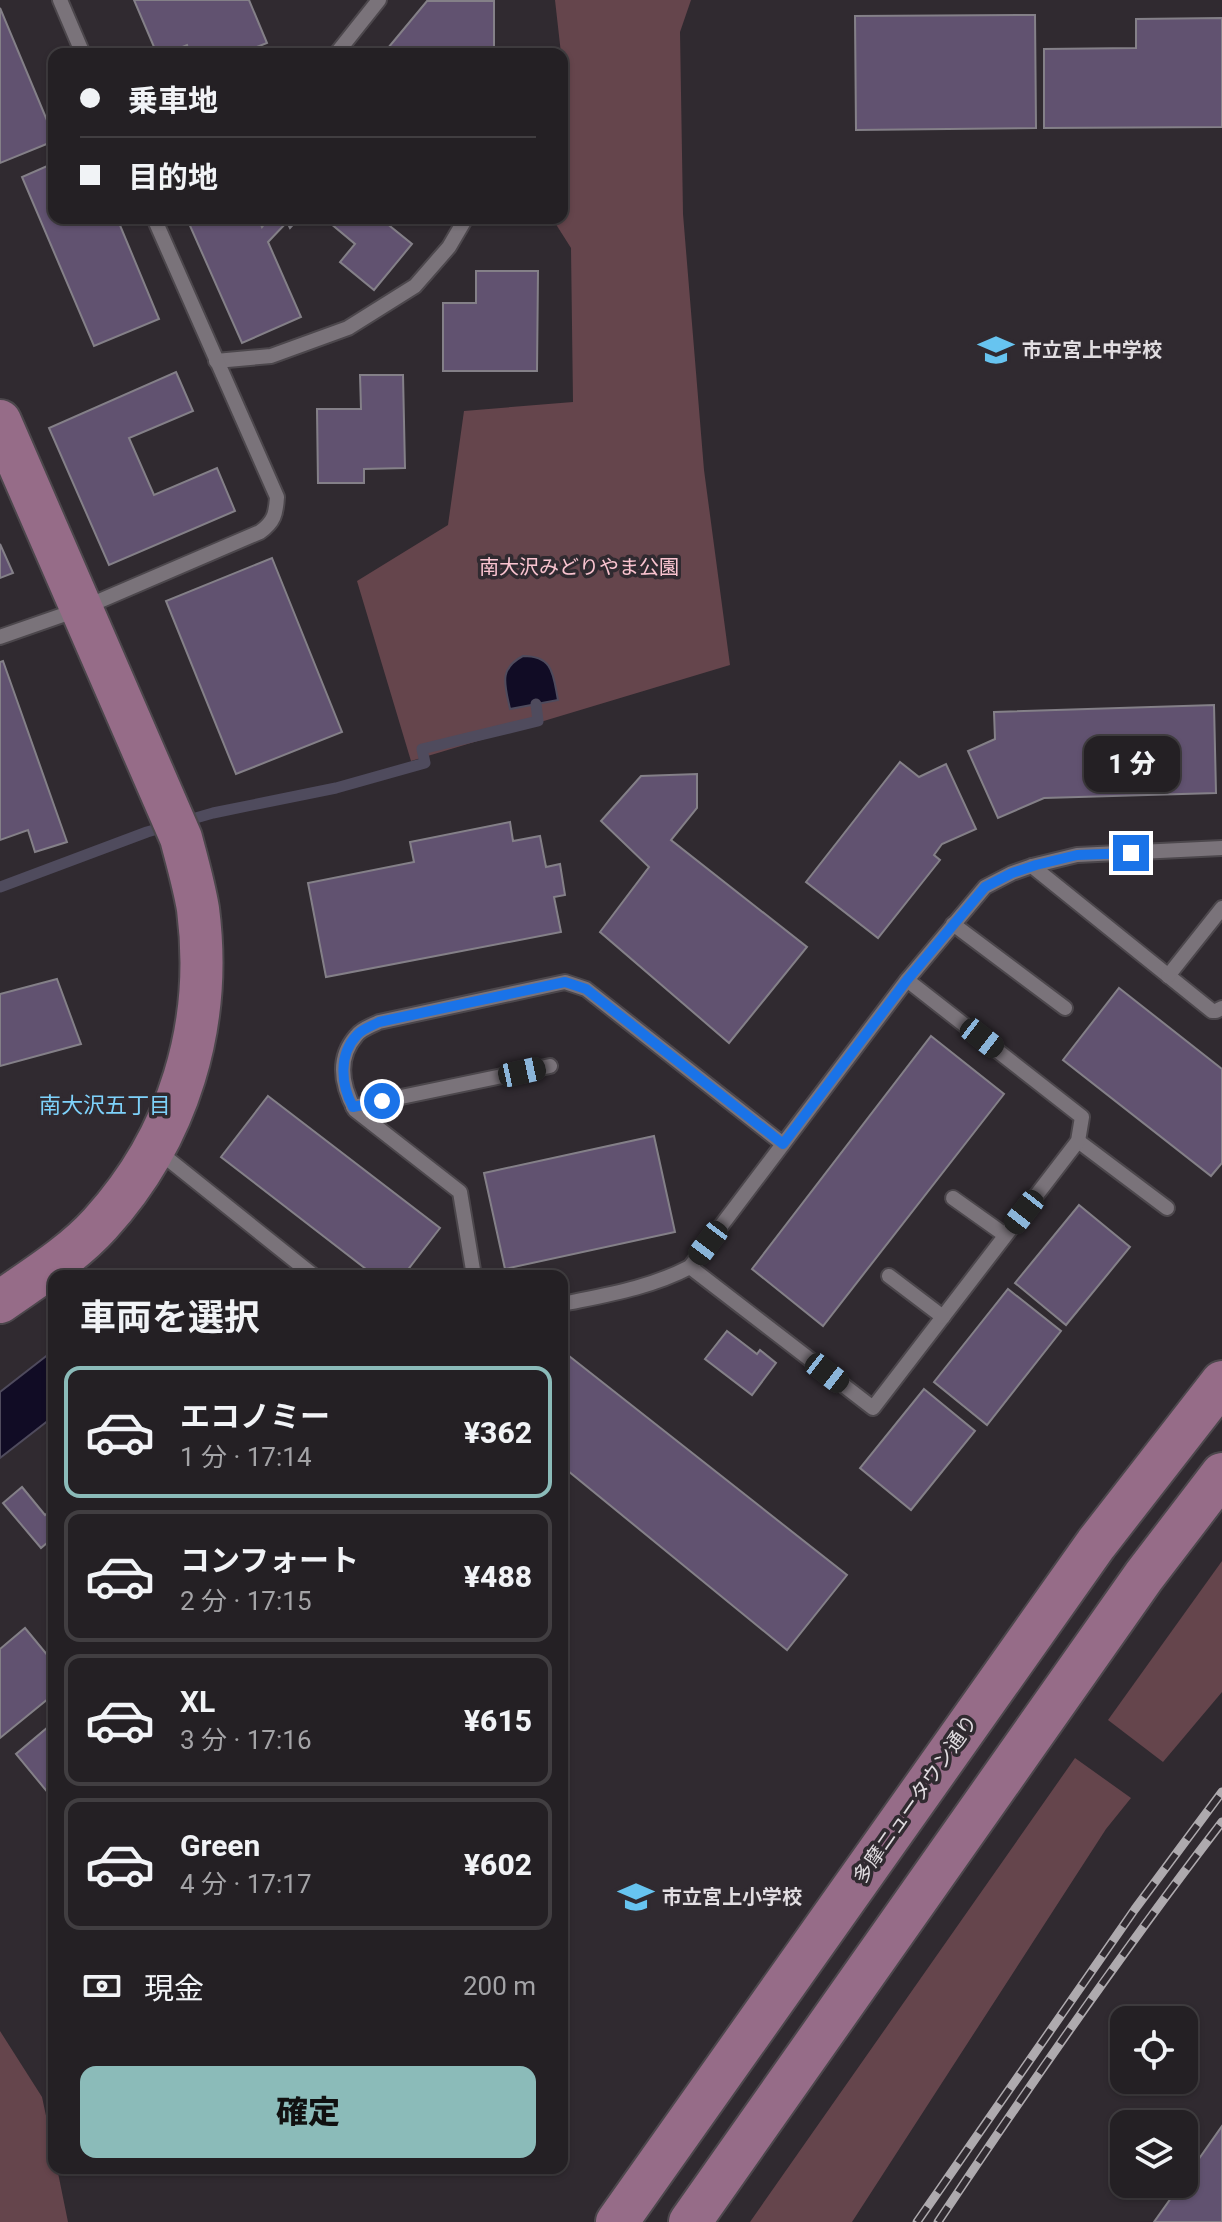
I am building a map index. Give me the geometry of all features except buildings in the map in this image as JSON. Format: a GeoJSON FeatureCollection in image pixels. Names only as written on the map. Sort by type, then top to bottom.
{"type":"FeatureCollection","features":[{"type":"Feature","properties":{"kind":"main road"},"geometry":{"type":"LineString","coordinates":[[0,421],[181,838],[197,908],[201,960],[199,1013],[181,1091],[155,1148],[129,1188],[99,1225],[70,1251],[0,1302]]}},
{"type":"Feature","properties":{"kind":"main road","name":"多摩ニュータウン通り"},"geometry":{"type":"LineString","coordinates":[[617,2222],[1087,1557],[1222,1382]]}},
{"type":"Feature","properties":{"kind":"main road"},"geometry":{"type":"LineString","coordinates":[[690,2222],[1144,1576],[1222,1474]]}},
{"type":"Feature","properties":{"kind":"lane"},"geometry":{"type":"LineString","coordinates":[[60,0],[80,48]]}},
{"type":"Feature","properties":{"kind":"lane"},"geometry":{"type":"LineString","coordinates":[[341,48],[379,0]]}},
{"type":"Feature","properties":{"kind":"lane"},"geometry":{"type":"LineString","coordinates":[[0,637],[83,608],[260,532],[272,523],[277,497],[157,224]]}},
{"type":"Feature","properties":{"kind":"lane"},"geometry":{"type":"LineString","coordinates":[[216,361],[271,356],[348,328],[415,286],[449,247],[460,224]]}},
{"type":"Feature","properties":{"kind":"lane"},"geometry":{"type":"LineString","coordinates":[[568,1303],[638,1288],[690,1267],[907,980],[985,887],[1032,866],[1077,855],[1222,848]]}},
{"type":"Feature","properties":{"kind":"lane"},"geometry":{"type":"LineString","coordinates":[[1032,866],[1212,1011],[1222,1008]]}},
{"type":"Feature","properties":{"kind":"lane"},"geometry":{"type":"LineString","coordinates":[[1168,976],[1222,908]]}},
{"type":"Feature","properties":{"kind":"lane"},"geometry":{"type":"LineString","coordinates":[[953,924],[1065,1008]]}},
{"type":"Feature","properties":{"kind":"lane"},"geometry":{"type":"LineString","coordinates":[[690,1267],[873,1408],[1078,1141],[1082,1117],[907,980]]}},
{"type":"Feature","properties":{"kind":"lane"},"geometry":{"type":"LineString","coordinates":[[473,1270],[460,1192],[355,1110],[346,1092],[342,1075],[347,1051],[357,1033],[379,1022],[565,982],[586,989],[783,1144]]}},
{"type":"Feature","properties":{"kind":"lane"},"geometry":{"type":"LineString","coordinates":[[353,1107],[550,1066]]}},
{"type":"Feature","properties":{"kind":"lane"},"geometry":{"type":"LineString","coordinates":[[1078,1141],[1167,1208]]}},
{"type":"Feature","properties":{"kind":"lane"},"geometry":{"type":"LineString","coordinates":[[155,1148],[307,1270]]}},
{"type":"Feature","properties":{"kind":"lane"},"geometry":{"type":"LineString","coordinates":[[953,1198],[1005,1235]]}},
{"type":"Feature","properties":{"kind":"lane"},"geometry":{"type":"LineString","coordinates":[[889,1276],[943,1317]]}},
{"type":"Feature","properties":{"kind":"green space","name":"南大沢みどりやま公園"},"geometry":{"type":"Polygon","coordinates":[[[555,0],[691,0],[680,32],[683,214],[704,470],[730,665],[411,761],[357,581],[448,525],[464,411],[573,402],[571,248],[556,224],[568,224],[568,48],[560,48],[555,0]]]}},
{"type":"Feature","properties":{"kind":"green space"},"geometry":{"type":"Polygon","coordinates":[[[1222,1561],[1222,1692],[1163,1762],[1108,1720],[1222,1561]]]}},
{"type":"Feature","properties":{"kind":"green space"},"geometry":{"type":"Polygon","coordinates":[[[1075,1758],[1131,1798],[1106,1829],[852,2222],[750,2222],[1075,1758]]]}},
{"type":"Feature","properties":{"kind":"green space"},"geometry":{"type":"Polygon","coordinates":[[[0,2031],[42,2097],[48,2125],[48,2174],[58,2174],[68,2222],[0,2222],[0,2031]]]}},
{"type":"Feature","properties":{"kind":"shaded area"},"geometry":{"type":"Polygon","coordinates":[[[523,656],[546,663],[553,675],[558,700],[510,709],[505,678],[510,666],[523,656]]]}},
{"type":"Feature","properties":{"kind":"shaded area"},"geometry":{"type":"Polygon","coordinates":[[[48,1355],[48,1421],[0,1458],[0,1392],[48,1355]]]}},
{"type":"Feature","properties":{"kind":"waterway"},"geometry":{"type":"LineString","coordinates":[[0,887],[147,832],[213,813],[336,788],[425,763],[422,749],[538,721],[536,704]]}},
{"type":"Feature","properties":{"kind":"railway"},"geometry":{"type":"LineString","coordinates":[[917,2222],[1135,1909],[1222,1792]]}},
{"type":"Feature","properties":{"kind":"railway"},"geometry":{"type":"LineString","coordinates":[[938,2222],[1077,2020],[1222,1822]]}},
{"type":"Feature","properties":{"kind":"place","name":"市立宮上中学校"},"geometry":{"type":"Point","coordinates":[996,350]}},
{"type":"Feature","properties":{"kind":"place","name":"市立宮上小学校"},"geometry":{"type":"Point","coordinates":[636,1897]}},
{"type":"Feature","properties":{"kind":"district","name":"南大沢五丁目"},"geometry":{"type":"Point","coordinates":[105,1105]}},
{"type":"Feature","properties":{"kind":"route"},"geometry":{"type":"LineString","coordinates":[[382,1101],[353,1107],[346,1092],[342,1075],[347,1051],[357,1033],[379,1022],[565,982],[586,989],[783,1144],[907,980],[985,887],[1012,873],[1077,855],[1131,853]]}}]}
